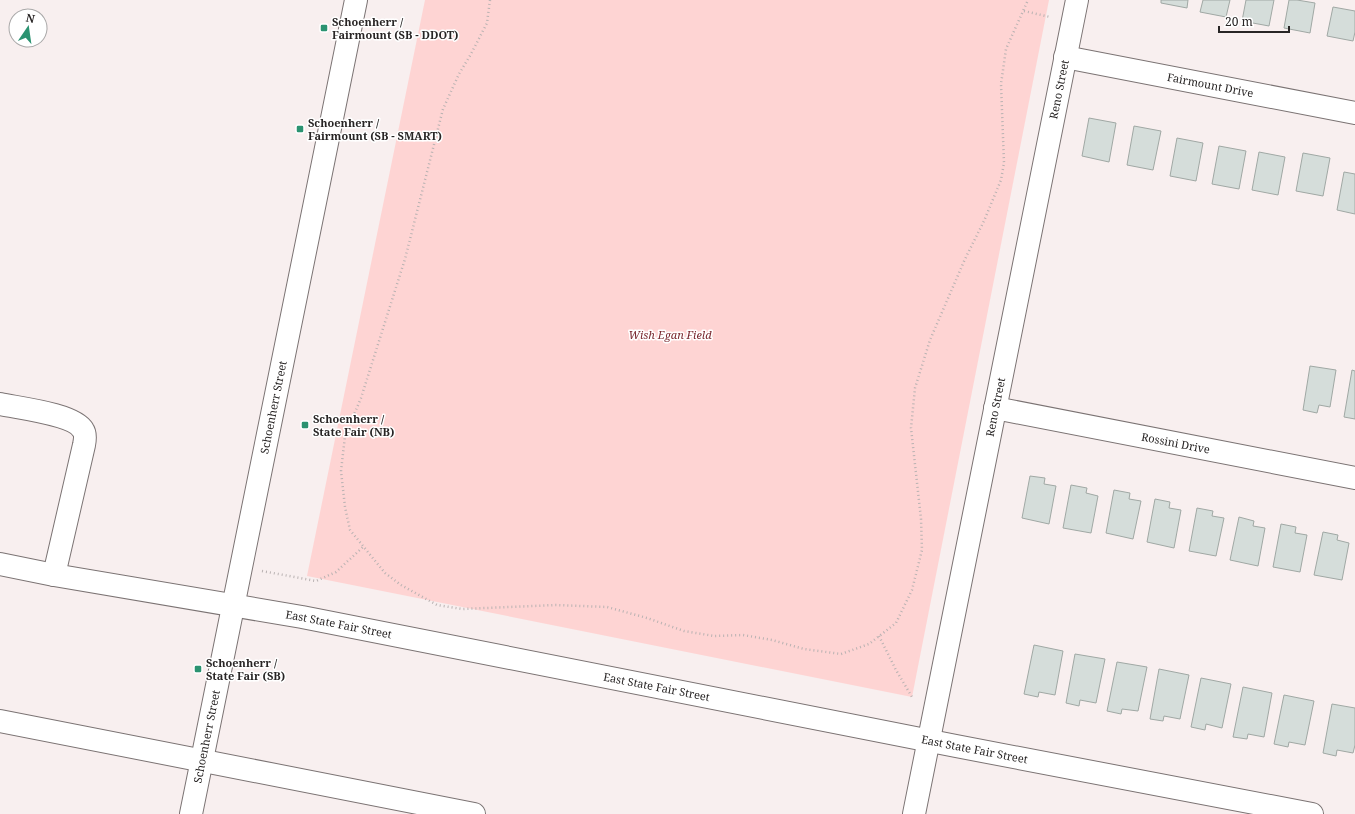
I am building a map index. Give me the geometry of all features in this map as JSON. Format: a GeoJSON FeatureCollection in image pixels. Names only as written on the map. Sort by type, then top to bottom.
{"type":"FeatureCollection","features":[{"type":"Feature","properties":{"kind":"street","name":"Schoenherr Street"},"geometry":{"type":"LineString","coordinates":[[191,814],[356,0]]}},
{"type":"Feature","properties":{"kind":"street","name":"Reno Street"},"geometry":{"type":"LineString","coordinates":[[914,814],[1077,0]]}},
{"type":"Feature","properties":{"kind":"street","name":"Fairmount Drive"},"geometry":{"type":"LineString","coordinates":[[1065,57],[1355,113]]}},
{"type":"Feature","properties":{"kind":"street"},"geometry":{"type":"LineString","coordinates":[[0,404],[62,417],[78,424],[83,430],[85,436],[54,575]]}},
{"type":"Feature","properties":{"kind":"street","name":"Rossini Drive"},"geometry":{"type":"LineString","coordinates":[[995,408],[1355,478]]}},
{"type":"Feature","properties":{"kind":"street","name":"East State Fair Street"},"geometry":{"type":"LineString","coordinates":[[0,564],[54,575],[302,617],[929,741],[1312,814]]}},
{"type":"Feature","properties":{"kind":"street"},"geometry":{"type":"LineString","coordinates":[[0,720],[474,814]]}},
{"type":"Feature","properties":{"kind":"path"},"geometry":{"type":"LineString","coordinates":[[490,0],[487,23],[459,74],[443,109],[405,259],[361,398],[345,436],[341,472],[345,507],[350,530],[385,573],[401,585],[437,605],[462,609],[556,605],[607,607],[647,618],[684,631],[714,636],[743,635],[772,640],[804,649],[841,654],[870,644],[896,623],[912,590],[922,550],[921,519],[911,428],[915,388],[930,340],[965,259],[984,221],[1000,180],[1004,163],[1001,84],[1006,49],[1028,0]]}},
{"type":"Feature","properties":{"kind":"path"},"geometry":{"type":"LineString","coordinates":[[242,567],[316,581],[336,572],[363,547]]}},
{"type":"Feature","properties":{"kind":"path"},"geometry":{"type":"LineString","coordinates":[[879,636],[896,670],[912,697]]}},
{"type":"Feature","properties":{"kind":"green space","name":"Wish Egan Field"},"geometry":{"type":"Polygon","coordinates":[[[425,0],[1049,0],[912,697],[307,576],[425,0]]]}},
{"type":"Feature","properties":{"kind":"building"},"geometry":{"type":"Polygon","coordinates":[[[1161,0],[1188,0],[1187,8],[1161,3],[1161,0]]]}},
{"type":"Feature","properties":{"kind":"building"},"geometry":{"type":"Polygon","coordinates":[[[1203,0],[1230,0],[1226,17],[1200,12],[1203,0]]]}},
{"type":"Feature","properties":{"kind":"building"},"geometry":{"type":"Polygon","coordinates":[[[1246,0],[1274,0],[1269,26],[1242,21],[1246,0]]]}},
{"type":"Feature","properties":{"kind":"building"},"geometry":{"type":"Polygon","coordinates":[[[1289,0],[1315,3],[1310,33],[1284,28],[1289,0]]]}},
{"type":"Feature","properties":{"kind":"building"},"geometry":{"type":"Polygon","coordinates":[[[1333,7],[1355,11],[1355,32],[1353,41],[1327,36],[1333,7]]]}},
{"type":"Feature","properties":{"kind":"building"},"geometry":{"type":"Polygon","coordinates":[[[1089,118],[1116,123],[1109,162],[1082,156],[1089,118]]]}},
{"type":"Feature","properties":{"kind":"building"},"geometry":{"type":"Polygon","coordinates":[[[1134,126],[1161,131],[1153,170],[1127,165],[1134,126]]]}},
{"type":"Feature","properties":{"kind":"building"},"geometry":{"type":"Polygon","coordinates":[[[1177,138],[1203,143],[1196,181],[1170,176],[1177,138]]]}},
{"type":"Feature","properties":{"kind":"building"},"geometry":{"type":"Polygon","coordinates":[[[1219,146],[1246,151],[1239,189],[1212,184],[1219,146]]]}},
{"type":"Feature","properties":{"kind":"building"},"geometry":{"type":"Polygon","coordinates":[[[1259,152],[1285,157],[1278,195],[1252,190],[1259,152]]]}},
{"type":"Feature","properties":{"kind":"building"},"geometry":{"type":"Polygon","coordinates":[[[1303,153],[1330,158],[1323,196],[1296,191],[1303,153]]]}},
{"type":"Feature","properties":{"kind":"building"},"geometry":{"type":"Polygon","coordinates":[[[1344,172],[1355,174],[1355,214],[1337,210],[1344,172]]]}},
{"type":"Feature","properties":{"kind":"building"},"geometry":{"type":"Polygon","coordinates":[[[1310,366],[1336,370],[1330,407],[1319,405],[1317,413],[1303,410],[1310,366]]]}},
{"type":"Feature","properties":{"kind":"building"},"geometry":{"type":"Polygon","coordinates":[[[1352,370],[1355,371],[1355,419],[1344,417],[1352,370]]]}},
{"type":"Feature","properties":{"kind":"building"},"geometry":{"type":"Polygon","coordinates":[[[1030,476],[1045,478],[1044,484],[1056,486],[1049,524],[1022,518],[1030,476]]]}},
{"type":"Feature","properties":{"kind":"building"},"geometry":{"type":"Polygon","coordinates":[[[1071,485],[1087,488],[1086,493],[1098,496],[1091,533],[1063,528],[1071,485]]]}},
{"type":"Feature","properties":{"kind":"building"},"geometry":{"type":"Polygon","coordinates":[[[1114,490],[1130,493],[1129,499],[1141,501],[1133,539],[1106,533],[1114,490]]]}},
{"type":"Feature","properties":{"kind":"building"},"geometry":{"type":"Polygon","coordinates":[[[1155,499],[1170,502],[1169,508],[1181,510],[1174,548],[1147,542],[1155,499]]]}},
{"type":"Feature","properties":{"kind":"building"},"geometry":{"type":"Polygon","coordinates":[[[1197,508],[1213,511],[1212,516],[1224,518],[1216,556],[1189,551],[1197,508]]]}},
{"type":"Feature","properties":{"kind":"building"},"geometry":{"type":"Polygon","coordinates":[[[1239,517],[1254,521],[1253,526],[1265,528],[1258,566],[1230,560],[1239,517]]]}},
{"type":"Feature","properties":{"kind":"building"},"geometry":{"type":"Polygon","coordinates":[[[1281,524],[1296,527],[1295,533],[1307,535],[1300,572],[1273,567],[1281,524]]]}},
{"type":"Feature","properties":{"kind":"building"},"geometry":{"type":"Polygon","coordinates":[[[1323,532],[1338,535],[1337,540],[1349,543],[1342,580],[1314,575],[1323,532]]]}},
{"type":"Feature","properties":{"kind":"building"},"geometry":{"type":"Polygon","coordinates":[[[1034,645],[1063,651],[1055,695],[1039,692],[1038,697],[1024,694],[1034,645]]]}},
{"type":"Feature","properties":{"kind":"building"},"geometry":{"type":"Polygon","coordinates":[[[1075,654],[1105,659],[1096,703],[1080,700],[1079,706],[1066,703],[1075,654]]]}},
{"type":"Feature","properties":{"kind":"building"},"geometry":{"type":"Polygon","coordinates":[[[1117,662],[1147,667],[1138,711],[1122,709],[1121,714],[1107,711],[1117,662]]]}},
{"type":"Feature","properties":{"kind":"building"},"geometry":{"type":"Polygon","coordinates":[[[1159,669],[1189,675],[1180,719],[1164,716],[1163,721],[1150,719],[1159,669]]]}},
{"type":"Feature","properties":{"kind":"building"},"geometry":{"type":"Polygon","coordinates":[[[1201,678],[1231,684],[1222,728],[1206,724],[1205,730],[1191,727],[1201,678]]]}},
{"type":"Feature","properties":{"kind":"building"},"geometry":{"type":"Polygon","coordinates":[[[1243,687],[1272,693],[1264,737],[1248,734],[1247,739],[1233,737],[1243,687]]]}},
{"type":"Feature","properties":{"kind":"building"},"geometry":{"type":"Polygon","coordinates":[[[1284,695],[1314,701],[1305,745],[1289,742],[1288,747],[1274,744],[1284,695]]]}},
{"type":"Feature","properties":{"kind":"building"},"geometry":{"type":"Polygon","coordinates":[[[1332,704],[1355,708],[1355,745],[1353,753],[1337,750],[1336,756],[1323,753],[1332,704]]]}},
{"type":"Feature","properties":{"kind":"place","name":"Schoenherr / Fairmount (SB - DDOT)"},"geometry":{"type":"Point","coordinates":[324,28]}},
{"type":"Feature","properties":{"kind":"place","name":"Schoenherr / Fairmount (SB - SMART)"},"geometry":{"type":"Point","coordinates":[300,129]}},
{"type":"Feature","properties":{"kind":"place","name":"Schoenherr / State Fair (NB)"},"geometry":{"type":"Point","coordinates":[305,425]}},
{"type":"Feature","properties":{"kind":"place","name":"Schoenherr / State Fair (SB)"},"geometry":{"type":"Point","coordinates":[198,669]}}]}
